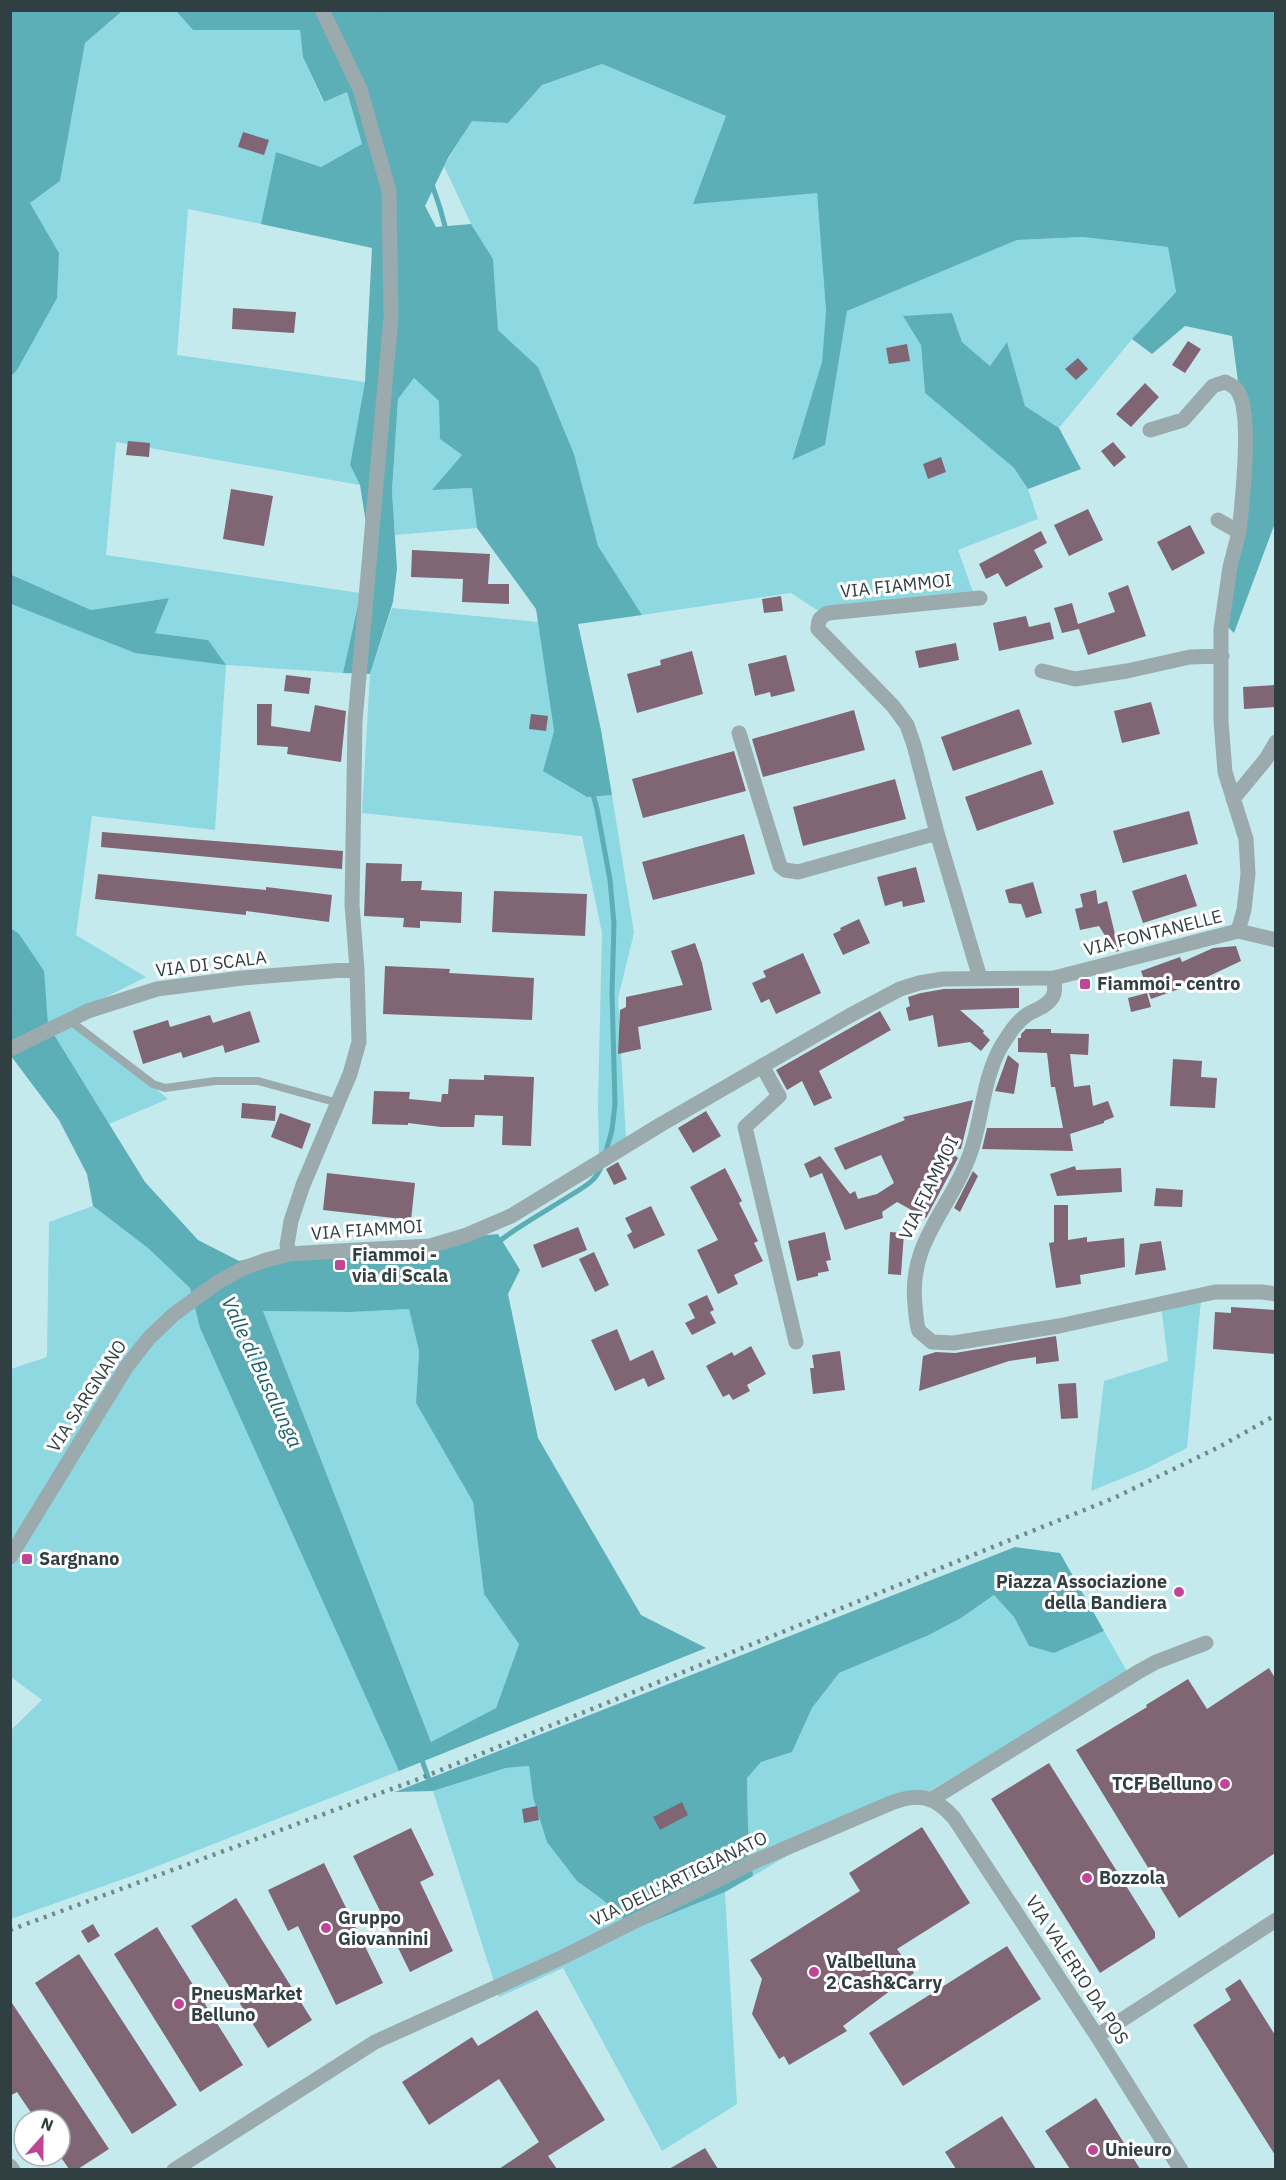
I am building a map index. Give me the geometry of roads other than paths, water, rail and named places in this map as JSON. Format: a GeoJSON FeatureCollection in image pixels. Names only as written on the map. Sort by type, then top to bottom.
{"type":"FeatureCollection","features":[{"type":"Feature","properties":{"kind":"street","name":"VIA FIAMMOI"},"geometry":{"type":"LineString","coordinates":[[322,10],[360,88],[389,191],[390,317],[355,721],[352,905],[359,1042],[351,1074],[303,1185],[291,1221],[287,1245],[290,1254],[429,1246],[450,1242],[511,1216],[762,1066],[900,989],[943,979],[1054,978],[1054,995],[1046,1004],[1014,1026],[1001,1047],[991,1068],[981,1102],[977,1132],[969,1156],[959,1180],[923,1244],[914,1277],[919,1332],[932,1342],[954,1343],[1059,1326],[1215,1292],[1275,1294]]}},
{"type":"Feature","properties":{"kind":"street"},"geometry":{"type":"LineString","coordinates":[[1150,429],[1183,420],[1213,386],[1225,382],[1238,391],[1242,404],[1245,441],[1244,490],[1239,532],[1230,567],[1221,629],[1221,721],[1225,772],[1246,839],[1248,874],[1244,909],[1238,931]]}},
{"type":"Feature","properties":{"kind":"street"},"geometry":{"type":"LineString","coordinates":[[1218,520],[1239,532]]}},
{"type":"Feature","properties":{"kind":"street","name":"VIA FIAMMOI"},"geometry":{"type":"LineString","coordinates":[[980,978],[907,725],[893,706],[822,635],[818,629],[818,622],[821,616],[828,613],[981,598]]}},
{"type":"Feature","properties":{"kind":"street"},"geometry":{"type":"LineString","coordinates":[[1042,671],[1075,679],[1127,671],[1190,657],[1222,656]]}},
{"type":"Feature","properties":{"kind":"street"},"geometry":{"type":"LineString","coordinates":[[739,733],[780,866],[785,870],[798,872],[938,833]]}},
{"type":"Feature","properties":{"kind":"street"},"geometry":{"type":"LineString","coordinates":[[1233,799],[1266,759],[1275,742]]}},
{"type":"Feature","properties":{"kind":"street","name":"VIA FONTANELLE"},"geometry":{"type":"LineString","coordinates":[[1054,978],[1238,931],[1268,938]]}},
{"type":"Feature","properties":{"kind":"street","name":"VIA DI SCALA"},"geometry":{"type":"LineString","coordinates":[[17,1046],[88,1011],[157,989],[242,978],[357,969]]}},
{"type":"Feature","properties":{"kind":"street"},"geometry":{"type":"LineString","coordinates":[[762,1066],[779,1096],[745,1127],[796,1342]]}},
{"type":"Feature","properties":{"kind":"street","name":"VIA SARGNANO"},"geometry":{"type":"LineString","coordinates":[[10,1557],[127,1366],[165,1323],[218,1282],[244,1268],[290,1254]]}},
{"type":"Feature","properties":{"kind":"street"},"geometry":{"type":"LineString","coordinates":[[932,1799],[1129,1676],[1156,1662],[1206,1643]]}},
{"type":"Feature","properties":{"kind":"street","name":"VIA DELL'ARTIGIANATO"},"geometry":{"type":"LineString","coordinates":[[174,2169],[375,2042],[563,1957],[751,1863],[902,1798],[932,1799]]}},
{"type":"Feature","properties":{"kind":"street","name":"VIA VALERIO DA POS"},"geometry":{"type":"LineString","coordinates":[[932,1799],[941,1804],[954,1818],[1181,2169]]}},
{"type":"Feature","properties":{"kind":"street"},"geometry":{"type":"LineString","coordinates":[[1097,2036],[1275,1920]]}},
{"type":"Feature","properties":{"kind":"lane"},"geometry":{"type":"LineString","coordinates":[[69,1020],[153,1084],[165,1088],[215,1081],[258,1081],[338,1102]]}},
{"type":"Feature","properties":{"kind":"waterway"},"geometry":{"type":"LineString","coordinates":[[381,10],[405,50],[412,73],[414,131],[440,208],[456,266],[447,365],[479,412],[504,437],[518,462],[526,501],[559,608],[581,750],[597,809],[610,880],[614,924],[612,992],[615,1104],[612,1130],[605,1155]]}},
{"type":"Feature","properties":{"kind":"waterway","name":"Valle di Busalunga"},"geometry":{"type":"LineString","coordinates":[[10,1004],[53,1063],[80,1113],[133,1194],[194,1258],[412,1733],[431,1785]]}},
{"type":"Feature","properties":{"kind":"waterway"},"geometry":{"type":"LineString","coordinates":[[422,1760],[428,1750],[494,1721],[576,1667],[596,1645],[596,1618],[488,1423],[466,1302],[472,1276],[487,1252],[516,1229],[581,1189],[597,1175],[602,1164]]}},
{"type":"Feature","properties":{"kind":"railway"},"geometry":{"type":"LineString","coordinates":[[10,1930],[416,1780],[1114,1498],[1219,1447],[1276,1415]]}},
{"type":"Feature","properties":{"kind":"place","name":"Fiammoi - centro"},"geometry":{"type":"Point","coordinates":[1085,984]}},
{"type":"Feature","properties":{"kind":"place","name":"Fiammoi - via di Scala"},"geometry":{"type":"Point","coordinates":[340,1265]}},
{"type":"Feature","properties":{"kind":"place","name":"Sargnano"},"geometry":{"type":"Point","coordinates":[27,1559]}},
{"type":"Feature","properties":{"kind":"place","name":"Piazza Associazione della Bandiera"},"geometry":{"type":"Point","coordinates":[1179,1592]}},
{"type":"Feature","properties":{"kind":"place","name":"TCF Belluno"},"geometry":{"type":"Point","coordinates":[1225,1784]}},
{"type":"Feature","properties":{"kind":"place","name":"Bozzola"},"geometry":{"type":"Point","coordinates":[1087,1878]}},
{"type":"Feature","properties":{"kind":"place","name":"Gruppo Giovannini"},"geometry":{"type":"Point","coordinates":[326,1928]}},
{"type":"Feature","properties":{"kind":"place","name":"Valbelluna 2 Cash&Carry"},"geometry":{"type":"Point","coordinates":[814,1972]}},
{"type":"Feature","properties":{"kind":"place","name":"PneusMarket Belluno"},"geometry":{"type":"Point","coordinates":[179,2004]}},
{"type":"Feature","properties":{"kind":"place","name":"Unieuro"},"geometry":{"type":"Point","coordinates":[1093,2150]}}]}
